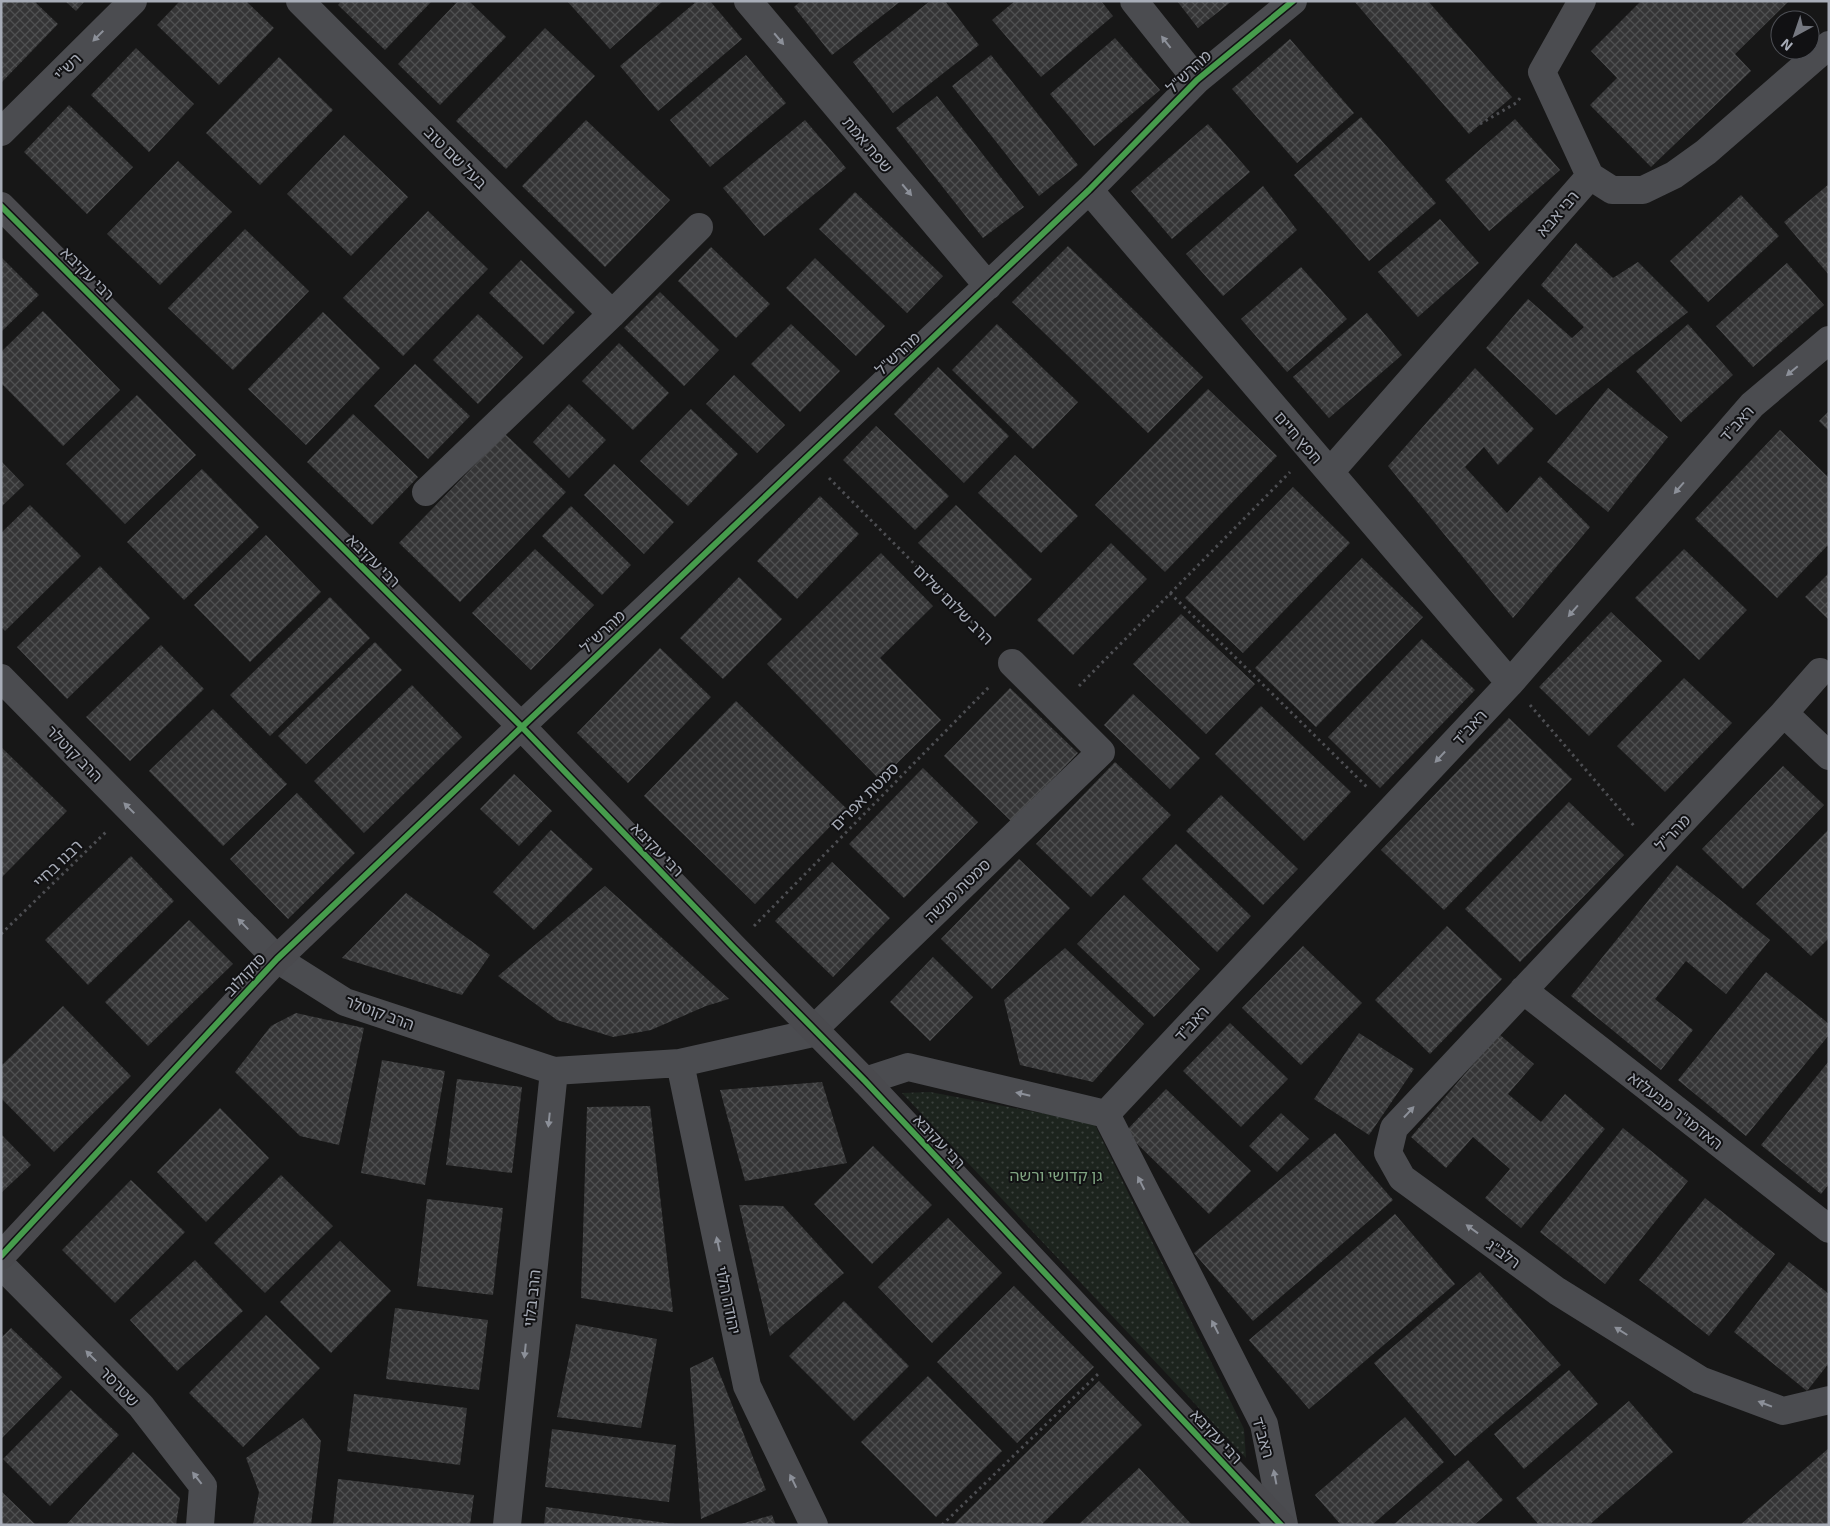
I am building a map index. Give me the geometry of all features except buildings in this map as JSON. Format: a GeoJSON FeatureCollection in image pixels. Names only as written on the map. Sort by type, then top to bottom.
{"type":"FeatureCollection","features":[{"type":"Feature","properties":{"kind":"street","name":"רש\"י"},"geometry":{"type":"LineString","coordinates":[[1,132],[132,1]]}},
{"type":"Feature","properties":{"kind":"street","name":"בעל שם טוב"},"geometry":{"type":"LineString","coordinates":[[300,1],[612,314]]}},
{"type":"Feature","properties":{"kind":"street","name":"שפת אמת"},"geometry":{"type":"LineString","coordinates":[[748,1],[988,286]]}},
{"type":"Feature","properties":{"kind":"street"},"geometry":{"type":"LineString","coordinates":[[1134,1],[1196,80]]}},
{"type":"Feature","properties":{"kind":"street","name":"מהרש\"ל"},"geometry":{"type":"LineString","coordinates":[[521,726],[1089,190],[1196,80],[1293,1]]}},
{"type":"Feature","properties":{"kind":"street"},"geometry":{"type":"LineString","coordinates":[[1582,1],[1542,72],[1590,176]]}},
{"type":"Feature","properties":{"kind":"street","name":"רבי אבא"},"geometry":{"type":"LineString","coordinates":[[1330,472],[1590,176],[1612,190],[1643,190],[1674,176],[1706,152],[1829,45]]}},
{"type":"Feature","properties":{"kind":"street","name":"חפץ חיים"},"geometry":{"type":"LineString","coordinates":[[1089,190],[1510,683]]}},
{"type":"Feature","properties":{"kind":"street","name":"רבי עקיבא"},"geometry":{"type":"LineString","coordinates":[[1,206],[521,726],[733,948],[865,1081],[1283,1525]]}},
{"type":"Feature","properties":{"kind":"street"},"geometry":{"type":"LineString","coordinates":[[426,492],[612,314],[699,227]]}},
{"type":"Feature","properties":{"kind":"street","name":"ראב\"ד"},"geometry":{"type":"LineString","coordinates":[[1283,1525],[1264,1424],[1106,1114],[1510,683],[1752,405],[1829,340]]}},
{"type":"Feature","properties":{"kind":"street"},"geometry":{"type":"LineString","coordinates":[[1012,663],[1057,708]]}},
{"type":"Feature","properties":{"kind":"street","name":"מהר\"ל"},"geometry":{"type":"LineString","coordinates":[[1523,990],[1784,713],[1820,672]]}},
{"type":"Feature","properties":{"kind":"street","name":"הרב קוטלר"},"geometry":{"type":"LineString","coordinates":[[3,683],[277,959],[345,1002],[554,1071],[680,1063],[815,1030]]}},
{"type":"Feature","properties":{"kind":"street","name":"סמטת מנשה"},"geometry":{"type":"LineString","coordinates":[[815,1030],[1101,752],[1057,708]]}},
{"type":"Feature","properties":{"kind":"street"},"geometry":{"type":"LineString","coordinates":[[1784,713],[1829,756]]}},
{"type":"Feature","properties":{"kind":"street","name":"סוקולוב"},"geometry":{"type":"LineString","coordinates":[[1,1256],[277,959],[521,726]]}},
{"type":"Feature","properties":{"kind":"street","name":"האדמו\"ר מבעלזא"},"geometry":{"type":"LineString","coordinates":[[1523,990],[1829,1229]]}},
{"type":"Feature","properties":{"kind":"street","name":"רלב\"ג"},"geometry":{"type":"LineString","coordinates":[[1523,990],[1394,1128],[1388,1153],[1402,1178],[1556,1291],[1700,1380],[1783,1411],[1829,1400]]}},
{"type":"Feature","properties":{"kind":"street","name":"יהודה הלוי"},"geometry":{"type":"LineString","coordinates":[[680,1063],[747,1386],[814,1525]]}},
{"type":"Feature","properties":{"kind":"street"},"geometry":{"type":"LineString","coordinates":[[865,1081],[908,1067],[1106,1114]]}},
{"type":"Feature","properties":{"kind":"street","name":"הרב בלוי"},"geometry":{"type":"LineString","coordinates":[[507,1525],[554,1071]]}},
{"type":"Feature","properties":{"kind":"street","name":"שטרסר"},"geometry":{"type":"LineString","coordinates":[[1,1264],[141,1406],[203,1486],[200,1525]]}},
{"type":"Feature","properties":{"kind":"path"},"geometry":{"type":"LineString","coordinates":[[1480,124],[1516,103],[1542,72]]}},
{"type":"Feature","properties":{"kind":"path"},"geometry":{"type":"LineString","coordinates":[[1057,708],[1311,451]]}},
{"type":"Feature","properties":{"kind":"path"},"geometry":{"type":"LineString","coordinates":[[1170,593],[1390,811]]}},
{"type":"Feature","properties":{"kind":"path"},"geometry":{"type":"LineString","coordinates":[[1510,683],[1655,850]]}},
{"type":"Feature","properties":{"kind":"path"},"geometry":{"type":"LineString","coordinates":[[942,1525],[1120,1352]]}},
{"type":"Feature","properties":{"kind":"green space","name":"גן קדושי ורשה"},"geometry":{"type":"Polygon","coordinates":[[[930,1092],[1094,1123],[1244,1429],[1246,1458],[902,1093],[930,1092]]]}},
{"type":"Feature","properties":{"kind":"cycle path"},"geometry":{"type":"LineString","coordinates":[[1,1256],[277,959],[1089,190],[1197,80],[1293,1]]}},
{"type":"Feature","properties":{"kind":"cycle path"},"geometry":{"type":"LineString","coordinates":[[1,206],[521,726],[733,947],[865,1081],[1281,1525]]}}]}
